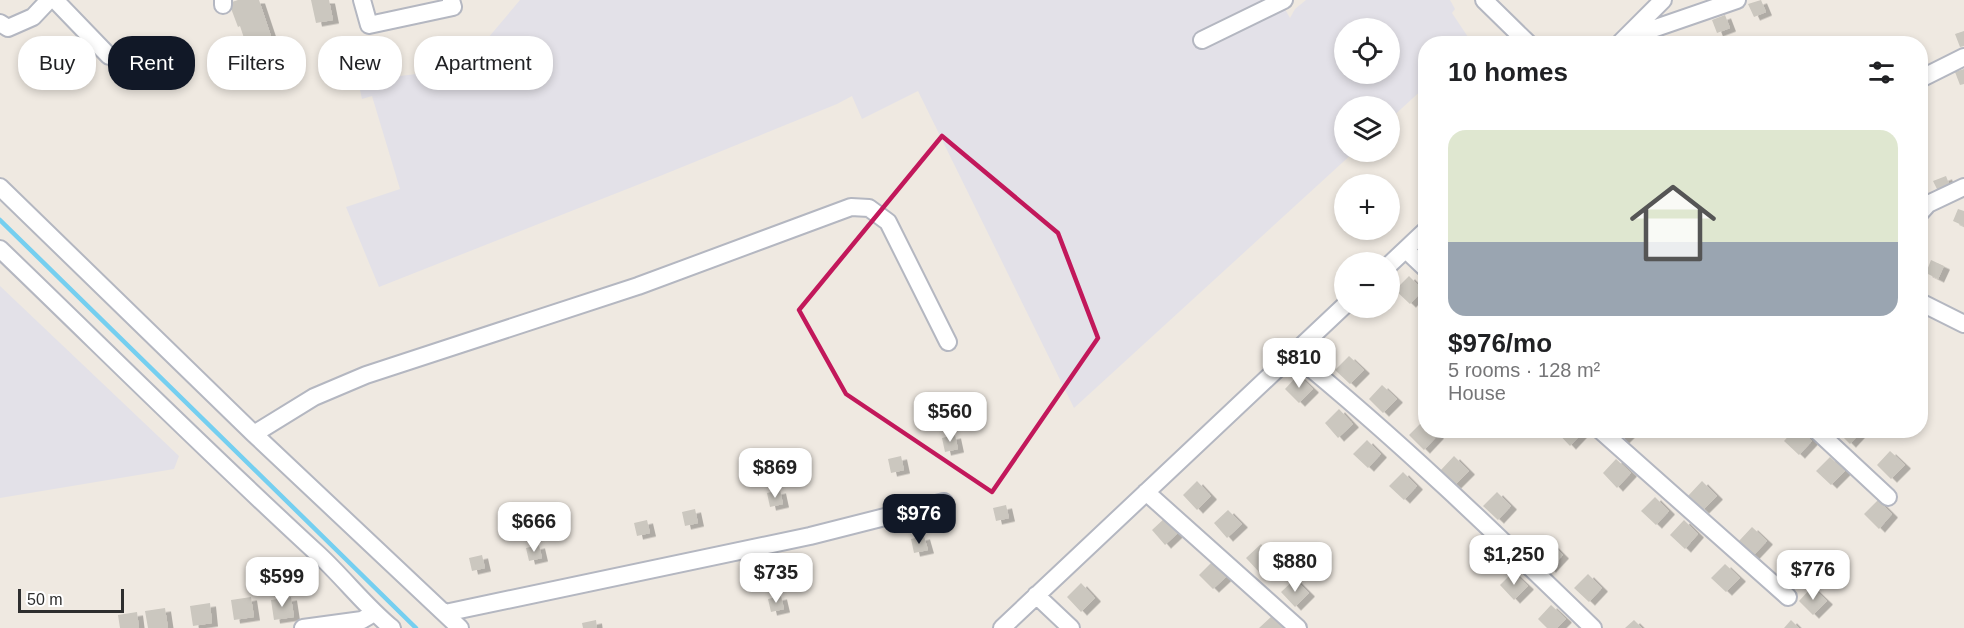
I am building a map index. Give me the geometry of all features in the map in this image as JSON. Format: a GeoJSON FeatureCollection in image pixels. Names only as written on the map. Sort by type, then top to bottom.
{"type":"FeatureCollection","features":[{"type":"Feature","properties":{"kind":"street"},"geometry":{"type":"LineString","coordinates":[[0,23],[8,28],[33,17],[49,0]]}},
{"type":"Feature","properties":{"kind":"street"},"geometry":{"type":"LineString","coordinates":[[55,0],[108,55]]}},
{"type":"Feature","properties":{"kind":"street"},"geometry":{"type":"LineString","coordinates":[[362,0],[369,25],[453,7],[452,0]]}},
{"type":"Feature","properties":{"kind":"street"},"geometry":{"type":"LineString","coordinates":[[1202,40],[1284,0]]}},
{"type":"Feature","properties":{"kind":"street"},"geometry":{"type":"LineString","coordinates":[[1484,0],[1521,36]]}},
{"type":"Feature","properties":{"kind":"street"},"geometry":{"type":"LineString","coordinates":[[1627,36],[1663,0]]}},
{"type":"Feature","properties":{"kind":"street"},"geometry":{"type":"LineString","coordinates":[[1641,36],[1647,31],[1737,0]]}},
{"type":"Feature","properties":{"kind":"street"},"geometry":{"type":"LineString","coordinates":[[1928,75],[1964,57]]}},
{"type":"Feature","properties":{"kind":"street"},"geometry":{"type":"LineString","coordinates":[[0,187],[254,434],[460,628]]}},
{"type":"Feature","properties":{"kind":"street"},"geometry":{"type":"LineString","coordinates":[[1928,204],[1964,187]]}},
{"type":"Feature","properties":{"kind":"street"},"geometry":{"type":"LineString","coordinates":[[254,434],[314,397],[366,375],[638,286],[851,207],[870,208],[888,222],[948,342]]}},
{"type":"Feature","properties":{"kind":"street"},"geometry":{"type":"LineString","coordinates":[[1400,255],[1418,238]]}},
{"type":"Feature","properties":{"kind":"street"},"geometry":{"type":"LineString","coordinates":[[0,249],[237,480],[337,572],[374,613],[392,628]]}},
{"type":"Feature","properties":{"kind":"street"},"geometry":{"type":"LineString","coordinates":[[1406,250],[1418,261]]}},
{"type":"Feature","properties":{"kind":"street"},"geometry":{"type":"LineString","coordinates":[[1928,306],[1964,324]]}},
{"type":"Feature","properties":{"kind":"street"},"geometry":{"type":"LineString","coordinates":[[1002,628],[1334,315]]}},
{"type":"Feature","properties":{"kind":"street"},"geometry":{"type":"LineString","coordinates":[[1292,353],[1357,406],[1593,628]]}},
{"type":"Feature","properties":{"kind":"street"},"geometry":{"type":"LineString","coordinates":[[1609,438],[1788,597]]}},
{"type":"Feature","properties":{"kind":"street"},"geometry":{"type":"LineString","coordinates":[[1825,438],[1888,497]]}},
{"type":"Feature","properties":{"kind":"street"},"geometry":{"type":"LineString","coordinates":[[1146,492],[1298,628]]}},
{"type":"Feature","properties":{"kind":"street"},"geometry":{"type":"LineString","coordinates":[[445,613],[810,536],[944,502]]}},
{"type":"Feature","properties":{"kind":"street"},"geometry":{"type":"LineString","coordinates":[[1036,596],[1071,628]]}},
{"type":"Feature","properties":{"kind":"street"},"geometry":{"type":"LineString","coordinates":[[303,628],[362,620],[374,613]]}},
{"type":"Feature","properties":{"kind":"highlighted area"},"geometry":{"type":"Polygon","coordinates":[[[942,136],[1058,233],[1098,338],[992,492],[846,394],[799,310],[942,136]]]}},
{"type":"Feature","properties":{"kind":"shaded area"},"geometry":{"type":"Polygon","coordinates":[[[520,0],[1280,0],[1290,18],[1295,9],[1306,0],[1450,0],[1455,9],[1452,13],[1467,36],[1418,36],[1418,93],[1400,110],[1400,96],[1334,96],[1334,162],[1343,162],[1074,408],[918,91],[862,119],[852,96],[660,176],[379,287],[346,207],[400,189],[372,96],[362,99],[360,90],[402,90],[402,76],[414,74],[414,90],[553,90],[553,36],[490,36],[520,0]]]}},
{"type":"Feature","properties":{"kind":"shaded area"},"geometry":{"type":"Polygon","coordinates":[[[0,286],[179,456],[174,469],[0,498],[0,286]]]}},
{"type":"Feature","properties":{"kind":"building"},"geometry":{"type":"Polygon","coordinates":[[[238,0],[259,0],[271,36],[243,36],[229,3],[238,0]]]}},
{"type":"Feature","properties":{"kind":"building"},"geometry":{"type":"Polygon","coordinates":[[[311,0],[329,0],[333,20],[316,23],[311,0]]]}},
{"type":"Feature","properties":{"kind":"building"},"geometry":{"type":"Polygon","coordinates":[[[1761,0],[1766,12],[1754,17],[1748,4],[1761,0]]]}},
{"type":"Feature","properties":{"kind":"building"},"geometry":{"type":"Polygon","coordinates":[[[1725,15],[1730,28],[1717,33],[1712,20],[1725,15]]]}},
{"type":"Feature","properties":{"kind":"building"},"geometry":{"type":"Polygon","coordinates":[[[1964,31],[1964,46],[1960,47],[1955,34],[1964,31]]]}},
{"type":"Feature","properties":{"kind":"building"},"geometry":{"type":"Polygon","coordinates":[[[1964,69],[1964,84],[1960,85],[1955,72],[1964,69]]]}},
{"type":"Feature","properties":{"kind":"building"},"geometry":{"type":"Polygon","coordinates":[[[1946,176],[1951,189],[1939,193],[1933,181],[1946,176]]]}},
{"type":"Feature","properties":{"kind":"building"},"geometry":{"type":"Polygon","coordinates":[[[1958,209],[1964,211],[1964,226],[1953,221],[1958,209]]]}},
{"type":"Feature","properties":{"kind":"building"},"geometry":{"type":"Polygon","coordinates":[[[1931,260],[1944,266],[1938,279],[1928,274],[1931,260]]]}},
{"type":"Feature","properties":{"kind":"building"},"geometry":{"type":"Polygon","coordinates":[[[1409,276],[1418,285],[1418,295],[1410,304],[1400,295],[1400,285],[1409,276]]]}},
{"type":"Feature","properties":{"kind":"building"},"geometry":{"type":"Polygon","coordinates":[[[1349,356],[1364,370],[1350,384],[1335,370],[1349,356]]]}},
{"type":"Feature","properties":{"kind":"building"},"geometry":{"type":"Polygon","coordinates":[[[1298,375],[1313,389],[1299,403],[1285,389],[1298,375]]]}},
{"type":"Feature","properties":{"kind":"building"},"geometry":{"type":"Polygon","coordinates":[[[1382,385],[1397,399],[1383,413],[1369,399],[1382,385]]]}},
{"type":"Feature","properties":{"kind":"building"},"geometry":{"type":"Polygon","coordinates":[[[1339,409],[1353,424],[1338,438],[1325,423],[1339,409]]]}},
{"type":"Feature","properties":{"kind":"building"},"geometry":{"type":"Polygon","coordinates":[[[1418,426],[1418,438],[1435,438],[1424,450],[1409,435],[1418,426]]]}},
{"type":"Feature","properties":{"kind":"building"},"geometry":{"type":"Polygon","coordinates":[[[955,435],[958,449],[945,452],[942,438],[955,435]]]}},
{"type":"Feature","properties":{"kind":"building"},"geometry":{"type":"Polygon","coordinates":[[[1562,438],[1578,438],[1570,446],[1562,438]]]}},
{"type":"Feature","properties":{"kind":"building"},"geometry":{"type":"Polygon","coordinates":[[[1787,438],[1809,438],[1812,441],[1799,455],[1784,441],[1787,438]]]}},
{"type":"Feature","properties":{"kind":"building"},"geometry":{"type":"Polygon","coordinates":[[[1844,438],[1856,438],[1850,444],[1844,438]]]}},
{"type":"Feature","properties":{"kind":"building"},"geometry":{"type":"Polygon","coordinates":[[[1367,440],[1381,454],[1368,468],[1353,454],[1367,440]]]}},
{"type":"Feature","properties":{"kind":"building"},"geometry":{"type":"Polygon","coordinates":[[[1890,451],[1905,465],[1891,479],[1877,465],[1890,451]]]}},
{"type":"Feature","properties":{"kind":"building"},"geometry":{"type":"Polygon","coordinates":[[[901,456],[904,470],[891,473],[888,459],[901,456]]]}},
{"type":"Feature","properties":{"kind":"building"},"geometry":{"type":"Polygon","coordinates":[[[1454,456],[1469,471],[1455,485],[1440,471],[1454,456]]]}},
{"type":"Feature","properties":{"kind":"building"},"geometry":{"type":"Polygon","coordinates":[[[1830,457],[1845,471],[1831,485],[1816,471],[1830,457]]]}},
{"type":"Feature","properties":{"kind":"building"},"geometry":{"type":"Polygon","coordinates":[[[1616,459],[1631,473],[1617,488],[1603,473],[1616,459]]]}},
{"type":"Feature","properties":{"kind":"building"},"geometry":{"type":"Polygon","coordinates":[[[1403,472],[1417,486],[1404,500],[1389,486],[1403,472]]]}},
{"type":"Feature","properties":{"kind":"building"},"geometry":{"type":"Polygon","coordinates":[[[1197,481],[1211,496],[1197,510],[1183,495],[1197,481]]]}},
{"type":"Feature","properties":{"kind":"building"},"geometry":{"type":"Polygon","coordinates":[[[1702,481],[1717,496],[1703,510],[1688,496],[1702,481]]]}},
{"type":"Feature","properties":{"kind":"building"},"geometry":{"type":"Polygon","coordinates":[[[780,490],[783,504],[770,507],[767,493],[780,490]]]}},
{"type":"Feature","properties":{"kind":"building"},"geometry":{"type":"Polygon","coordinates":[[[1497,492],[1511,506],[1498,520],[1483,506],[1497,492]]]}},
{"type":"Feature","properties":{"kind":"building"},"geometry":{"type":"Polygon","coordinates":[[[1655,497],[1669,511],[1656,525],[1641,511],[1655,497]]]}},
{"type":"Feature","properties":{"kind":"building"},"geometry":{"type":"Polygon","coordinates":[[[1878,500],[1892,514],[1879,529],[1864,514],[1878,500]]]}},
{"type":"Feature","properties":{"kind":"building"},"geometry":{"type":"Polygon","coordinates":[[[1006,505],[1009,518],[996,521],[993,508],[1006,505]]]}},
{"type":"Feature","properties":{"kind":"building"},"geometry":{"type":"Polygon","coordinates":[[[695,509],[698,523],[685,526],[682,512],[695,509]]]}},
{"type":"Feature","properties":{"kind":"building"},"geometry":{"type":"Polygon","coordinates":[[[1228,510],[1242,524],[1227,538],[1214,523],[1228,510]]]}},
{"type":"Feature","properties":{"kind":"building"},"geometry":{"type":"Polygon","coordinates":[[[1166,517],[1180,531],[1165,545],[1152,530],[1166,517]]]}},
{"type":"Feature","properties":{"kind":"building"},"geometry":{"type":"Polygon","coordinates":[[[647,520],[650,533],[637,536],[634,523],[647,520]]]}},
{"type":"Feature","properties":{"kind":"building"},"geometry":{"type":"Polygon","coordinates":[[[1684,520],[1698,534],[1685,549],[1670,535],[1684,520]]]}},
{"type":"Feature","properties":{"kind":"building"},"geometry":{"type":"Polygon","coordinates":[[[1752,527],[1767,541],[1753,556],[1739,541],[1752,527]]]}},
{"type":"Feature","properties":{"kind":"building"},"geometry":{"type":"Polygon","coordinates":[[[924,536],[928,550],[914,553],[911,539],[924,536]]]}},
{"type":"Feature","properties":{"kind":"building"},"geometry":{"type":"Polygon","coordinates":[[[1549,541],[1563,555],[1550,569],[1535,555],[1549,541]]]}},
{"type":"Feature","properties":{"kind":"building"},"geometry":{"type":"Polygon","coordinates":[[[1261,544],[1274,559],[1260,573],[1246,558],[1261,544]]]}},
{"type":"Feature","properties":{"kind":"building"},"geometry":{"type":"Polygon","coordinates":[[[539,545],[542,558],[529,561],[526,548],[539,545]]]}},
{"type":"Feature","properties":{"kind":"building"},"geometry":{"type":"Polygon","coordinates":[[[482,555],[485,568],[472,571],[469,558],[482,555]]]}},
{"type":"Feature","properties":{"kind":"building"},"geometry":{"type":"Polygon","coordinates":[[[1213,561],[1227,576],[1213,589],[1199,575],[1213,561]]]}},
{"type":"Feature","properties":{"kind":"building"},"geometry":{"type":"Polygon","coordinates":[[[1725,564],[1740,578],[1726,592],[1711,578],[1725,564]]]}},
{"type":"Feature","properties":{"kind":"building"},"geometry":{"type":"Polygon","coordinates":[[[1513,572],[1528,586],[1514,600],[1500,585],[1513,572]]]}},
{"type":"Feature","properties":{"kind":"building"},"geometry":{"type":"Polygon","coordinates":[[[1588,574],[1602,588],[1589,602],[1574,588],[1588,574]]]}},
{"type":"Feature","properties":{"kind":"building"},"geometry":{"type":"Polygon","coordinates":[[[1295,579],[1309,593],[1295,607],[1281,592],[1295,579]]]}},
{"type":"Feature","properties":{"kind":"building"},"geometry":{"type":"Polygon","coordinates":[[[1081,583],[1095,598],[1081,612],[1067,597],[1081,583]]]}},
{"type":"Feature","properties":{"kind":"building"},"geometry":{"type":"Polygon","coordinates":[[[1812,587],[1827,601],[1813,615],[1799,601],[1812,587]]]}},
{"type":"Feature","properties":{"kind":"building"},"geometry":{"type":"Polygon","coordinates":[[[781,596],[784,609],[771,612],[768,599],[781,596]]]}},
{"type":"Feature","properties":{"kind":"building"},"geometry":{"type":"Polygon","coordinates":[[[251,597],[254,617],[234,620],[231,600],[251,597]]]}},
{"type":"Feature","properties":{"kind":"building"},"geometry":{"type":"Polygon","coordinates":[[[291,597],[294,617],[274,620],[271,600],[291,597]]]}},
{"type":"Feature","properties":{"kind":"building"},"geometry":{"type":"Polygon","coordinates":[[[210,603],[212,623],[193,626],[190,606],[210,603]]]}},
{"type":"Feature","properties":{"kind":"building"},"geometry":{"type":"Polygon","coordinates":[[[1551,605],[1566,619],[1557,628],[1547,628],[1538,619],[1551,605]]]}},
{"type":"Feature","properties":{"kind":"building"},"geometry":{"type":"Polygon","coordinates":[[[165,608],[168,628],[148,628],[145,611],[165,608]]]}},
{"type":"Feature","properties":{"kind":"building"},"geometry":{"type":"Polygon","coordinates":[[[137,612],[139,628],[120,628],[118,615],[137,612]]]}},
{"type":"Feature","properties":{"kind":"building"},"geometry":{"type":"Polygon","coordinates":[[[1272,616],[1283,628],[1259,628],[1272,616]]]}},
{"type":"Feature","properties":{"kind":"building"},"geometry":{"type":"Polygon","coordinates":[[[596,620],[597,628],[583,628],[582,623],[596,620]]]}},
{"type":"Feature","properties":{"kind":"building"},"geometry":{"type":"Polygon","coordinates":[[[1634,620],[1642,628],[1625,628],[1634,620]]]}},
{"type":"Feature","properties":{"kind":"building"},"geometry":{"type":"Polygon","coordinates":[[[1791,620],[1799,628],[1784,628],[1791,620]]]}},
{"type":"Feature","properties":{"kind":"waterway"},"geometry":{"type":"LineString","coordinates":[[0,220],[416,628]]}}]}
